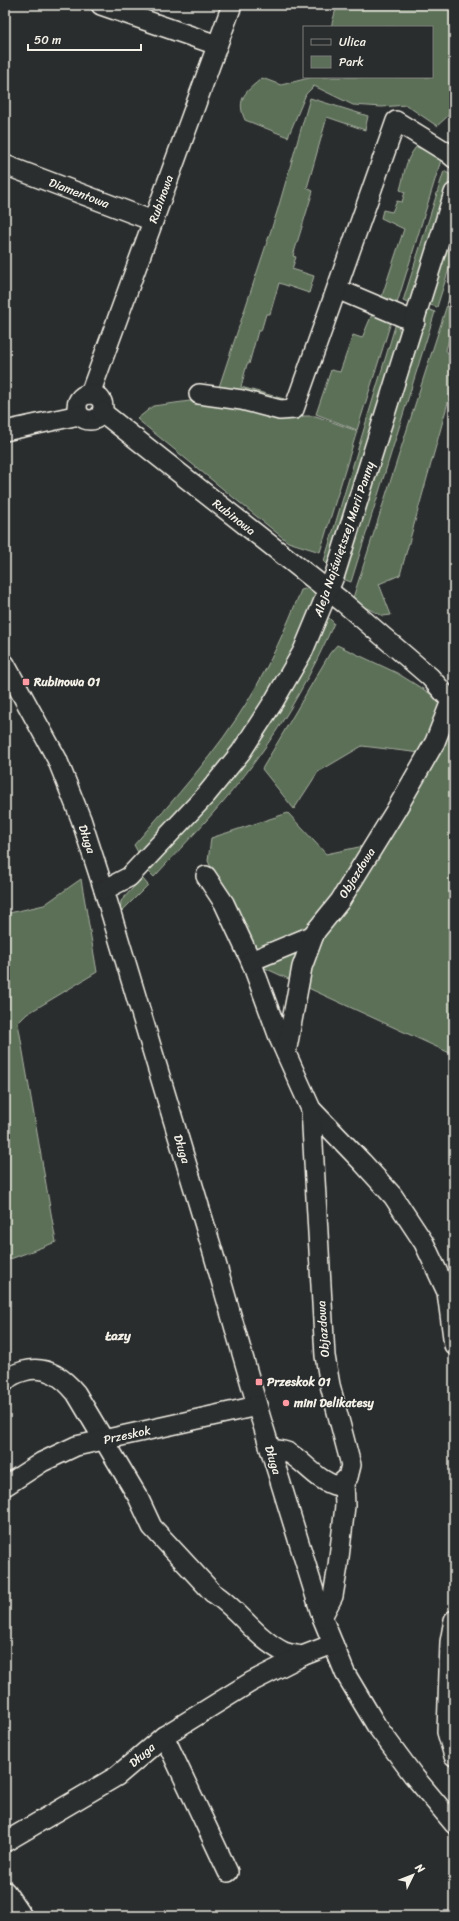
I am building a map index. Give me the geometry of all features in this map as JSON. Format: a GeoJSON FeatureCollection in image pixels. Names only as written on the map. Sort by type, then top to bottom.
{"type":"FeatureCollection","features":[{"type":"Feature","properties":{"kind":"street"},"geometry":{"type":"LineString","coordinates":[[101,5],[217,45]]}},
{"type":"Feature","properties":{"kind":"street","name":"Rubinowa"},"geometry":{"type":"LineString","coordinates":[[90,394],[232,5]]}},
{"type":"Feature","properties":{"kind":"street"},"geometry":{"type":"LineString","coordinates":[[199,394],[242,400],[280,410],[294,409],[396,121],[454,158]]}},
{"type":"Feature","properties":{"kind":"street","name":"Diamentowa"},"geometry":{"type":"LineString","coordinates":[[5,165],[153,221]]}},
{"type":"Feature","properties":{"kind":"street","name":"Aleja Najświętszej Marii Panny"},"geometry":{"type":"LineString","coordinates":[[104,890],[133,872],[206,795],[241,752],[274,701],[303,651],[329,592],[415,322],[454,193]]}},
{"type":"Feature","properties":{"kind":"street"},"geometry":{"type":"LineString","coordinates":[[337,289],[415,322]]}},
{"type":"Feature","properties":{"kind":"street","name":"Rubinowa"},"geometry":{"type":"LineString","coordinates":[[79,415],[77,403],[82,396],[90,394],[97,397],[102,404],[102,412],[344,603],[430,678],[453,701]]}},
{"type":"Feature","properties":{"kind":"street"},"geometry":{"type":"LineString","coordinates":[[5,431],[79,415],[85,419],[93,420],[102,412]]}},
{"type":"Feature","properties":{"kind":"street","name":"Długa"},"geometry":{"type":"LineString","coordinates":[[5,664],[57,759],[81,819],[104,890],[212,1249],[257,1406],[322,1617],[345,1673],[376,1725],[413,1775],[452,1816]]}},
{"type":"Feature","properties":{"kind":"street","name":"Objazdowa"},"geometry":{"type":"LineString","coordinates":[[286,1053],[302,967],[314,935],[340,901],[396,810],[435,742],[453,701]]}},
{"type":"Feature","properties":{"kind":"street","name":"Objazdowa"},"geometry":{"type":"LineString","coordinates":[[206,876],[224,903],[251,961],[286,1053],[311,1109],[362,1162],[407,1216],[424,1243],[447,1292],[454,1345]]}},
{"type":"Feature","properties":{"kind":"street"},"geometry":{"type":"LineString","coordinates":[[251,961],[314,935]]}},
{"type":"Feature","properties":{"kind":"street","name":"Objazdowa"},"geometry":{"type":"LineString","coordinates":[[311,1109],[325,1356],[330,1385],[351,1465],[348,1477],[344,1482]]}},
{"type":"Feature","properties":{"kind":"street"},"geometry":{"type":"LineString","coordinates":[[5,1382],[14,1375],[31,1369],[42,1369],[67,1382],[76,1393],[103,1441],[138,1497],[152,1527],[213,1593],[225,1600],[269,1642],[285,1652],[302,1656]]}},
{"type":"Feature","properties":{"kind":"street","name":"Przeskok"},"geometry":{"type":"LineString","coordinates":[[5,1486],[42,1462],[76,1446],[257,1406]]}},
{"type":"Feature","properties":{"kind":"street"},"geometry":{"type":"LineString","coordinates":[[270,1449],[287,1452],[319,1477],[338,1486],[344,1482]]}},
{"type":"Feature","properties":{"kind":"street"},"geometry":{"type":"LineString","coordinates":[[319,1477],[344,1512]]}},
{"type":"Feature","properties":{"kind":"street"},"geometry":{"type":"LineString","coordinates":[[322,1617],[333,1596],[344,1512],[344,1482]]}},
{"type":"Feature","properties":{"kind":"street"},"geometry":{"type":"LineString","coordinates":[[454,1620],[450,1642],[447,1732],[454,1756]]}},
{"type":"Feature","properties":{"kind":"street","name":"Długa"},"geometry":{"type":"LineString","coordinates":[[5,1842],[116,1776],[164,1736],[251,1682],[302,1656],[333,1644]]}},
{"type":"Feature","properties":{"kind":"street"},"geometry":{"type":"LineString","coordinates":[[164,1736],[228,1872]]}},
{"type":"Feature","properties":{"kind":"street"},"geometry":{"type":"LineString","coordinates":[[5,1891],[22,1916]]}},
{"type":"Feature","properties":{"kind":"green space"},"geometry":{"type":"Polygon","coordinates":[[[337,5],[454,5],[454,102],[448,116],[437,126],[406,105],[382,107],[353,105],[314,86],[306,94],[288,137],[245,120],[241,106],[242,100],[247,91],[262,78],[281,85],[309,78],[433,78],[433,26],[331,26],[337,5]]]}},
{"type":"Feature","properties":{"kind":"green space"},"geometry":{"type":"Polygon","coordinates":[[[310,98],[368,116],[365,130],[327,117],[307,188],[313,191],[293,256],[296,257],[292,269],[314,276],[309,293],[279,283],[270,314],[266,314],[261,331],[258,331],[241,387],[284,399],[274,405],[218,390],[277,212],[310,98]]]}},
{"type":"Feature","properties":{"kind":"green space"},"geometry":{"type":"Polygon","coordinates":[[[416,147],[436,153],[442,157],[395,310],[380,302],[404,229],[381,218],[383,210],[392,212],[397,201],[402,202],[405,192],[400,190],[405,168],[412,152],[416,147]]]}},
{"type":"Feature","properties":{"kind":"green space"},"geometry":{"type":"Polygon","coordinates":[[[444,171],[451,175],[410,304],[403,301],[444,171]]]}},
{"type":"Feature","properties":{"kind":"green space"},"geometry":{"type":"Polygon","coordinates":[[[454,219],[454,253],[437,307],[427,304],[454,219]]]}},
{"type":"Feature","properties":{"kind":"green space"},"geometry":{"type":"Polygon","coordinates":[[[454,283],[454,322],[446,350],[454,362],[454,381],[400,575],[379,584],[391,615],[383,616],[352,601],[454,283]]]}},
{"type":"Feature","properties":{"kind":"green space"},"geometry":{"type":"Polygon","coordinates":[[[427,309],[435,312],[351,582],[343,579],[427,309]]]}},
{"type":"Feature","properties":{"kind":"green space"},"geometry":{"type":"Polygon","coordinates":[[[373,312],[391,322],[357,430],[316,414],[331,370],[340,372],[353,335],[362,338],[373,312]]]}},
{"type":"Feature","properties":{"kind":"green space"},"geometry":{"type":"Polygon","coordinates":[[[396,323],[401,333],[329,566],[324,561],[396,323]]]}},
{"type":"Feature","properties":{"kind":"green space"},"geometry":{"type":"Polygon","coordinates":[[[212,398],[284,416],[316,416],[357,431],[320,552],[288,542],[137,419],[153,406],[212,398]]]}},
{"type":"Feature","properties":{"kind":"green space"},"geometry":{"type":"Polygon","coordinates":[[[313,587],[317,597],[289,661],[235,745],[204,784],[140,856],[134,845],[194,775],[237,719],[271,659],[301,590],[313,587]]]}},
{"type":"Feature","properties":{"kind":"green space"},"geometry":{"type":"Polygon","coordinates":[[[328,617],[334,623],[326,641],[309,676],[268,744],[220,805],[154,877],[148,871],[182,834],[276,715],[314,649],[328,617]]]}},
{"type":"Feature","properties":{"kind":"green space"},"geometry":{"type":"Polygon","coordinates":[[[337,645],[397,673],[442,701],[421,753],[362,746],[318,772],[294,809],[262,769],[330,653],[337,645]]]}},
{"type":"Feature","properties":{"kind":"green space"},"geometry":{"type":"Polygon","coordinates":[[[454,719],[454,1055],[256,964],[208,861],[211,838],[288,813],[326,854],[387,841],[454,719]]]}},
{"type":"Feature","properties":{"kind":"green space"},"geometry":{"type":"Polygon","coordinates":[[[142,878],[148,885],[120,913],[121,901],[142,878]]]}},
{"type":"Feature","properties":{"kind":"green space"},"geometry":{"type":"Polygon","coordinates":[[[81,879],[97,972],[27,1014],[18,1023],[56,1242],[5,1261],[5,914],[44,905],[81,879]]]}},
{"type":"Feature","properties":{"kind":"place","name":"Rubinowa 01"},"geometry":{"type":"Point","coordinates":[26,682]}},
{"type":"Feature","properties":{"kind":"place","name":"Przeskok 01"},"geometry":{"type":"Point","coordinates":[259,1382]}},
{"type":"Feature","properties":{"kind":"place","name":"mini Delikatesy"},"geometry":{"type":"Point","coordinates":[286,1403]}},
{"type":"Feature","properties":{"kind":"district","name":"Łazy"},"geometry":{"type":"Point","coordinates":[118,1335]}}]}
